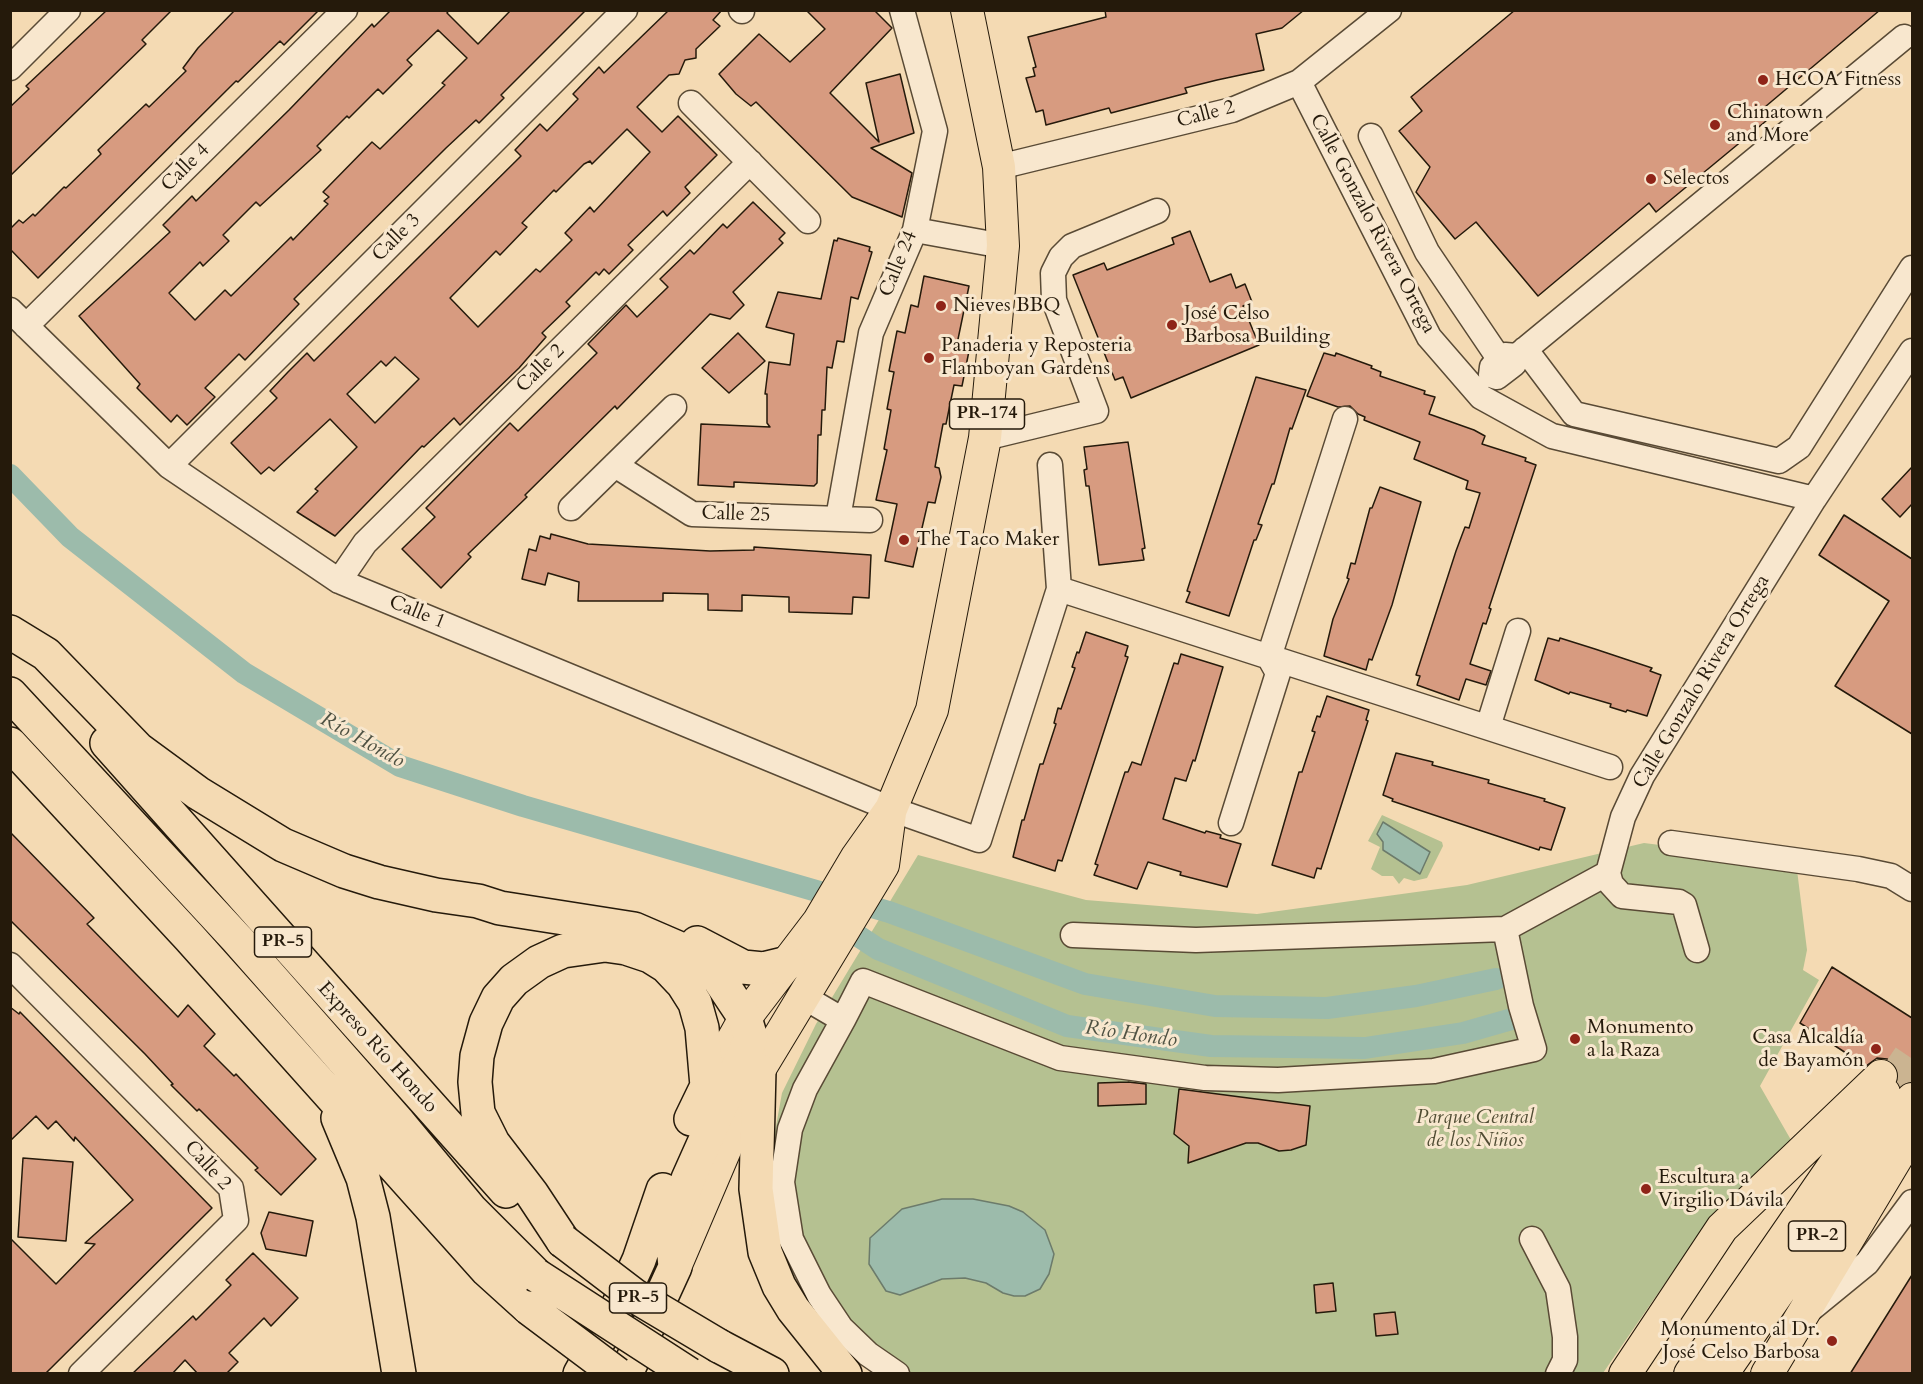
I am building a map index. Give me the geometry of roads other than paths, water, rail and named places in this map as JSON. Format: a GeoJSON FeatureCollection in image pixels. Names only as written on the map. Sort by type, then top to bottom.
{"type":"FeatureCollection","features":[{"type":"Feature","properties":{"kind":"highway"},"geometry":{"type":"LineString","coordinates":[[10,633],[46,654],[138,749],[245,824],[311,859],[344,872],[436,895],[478,901],[500,908],[634,929],[656,937],[701,962],[719,979],[745,1018],[750,1031],[747,1047],[699,1151],[672,1233],[675,1267],[626,1374]]}},
{"type":"Feature","properties":{"kind":"highway","name":"Expreso Río Hondo"},"geometry":{"type":"LineString","coordinates":[[10,633],[494,1180],[564,1241],[635,1296],[719,1346],[772,1374]]}},
{"type":"Feature","properties":{"kind":"highway"},"geometry":{"type":"LineString","coordinates":[[10,694],[237,939],[399,1123],[471,1210],[536,1275],[689,1374]]}},
{"type":"Feature","properties":{"kind":"highway"},"geometry":{"type":"LineString","coordinates":[[10,744],[189,937],[487,1270],[529,1308],[616,1374]]}},
{"type":"Feature","properties":{"kind":"highway"},"geometry":{"type":"LineString","coordinates":[[478,901],[499,899],[649,922],[671,930],[743,967],[763,969],[800,981]]}},
{"type":"Feature","properties":{"kind":"highway"},"geometry":{"type":"LineString","coordinates":[[564,1241],[532,1194],[492,1143],[478,1113],[475,1082],[477,1056],[486,1023],[498,998],[514,980],[539,962],[563,951],[605,945],[626,948],[650,956],[683,984],[695,1003],[702,1028],[707,1086],[690,1120],[639,1260],[619,1304],[580,1374]]}},
{"type":"Feature","properties":{"kind":"highway"},"geometry":{"type":"LineString","coordinates":[[759,1070],[756,1190],[765,1252],[779,1286],[793,1309],[832,1361],[845,1374]]}},
{"type":"Feature","properties":{"kind":"highway"},"geometry":{"type":"LineString","coordinates":[[328,1094],[363,1178],[373,1217],[399,1374]]}},
{"type":"Feature","properties":{"kind":"main road","name":"PR-174"},"geometry":{"type":"LineString","coordinates":[[891,809],[932,710],[985,438],[1003,246],[999,167],[968,10]]}},
{"type":"Feature","properties":{"kind":"main road"},"geometry":{"type":"LineString","coordinates":[[675,1267],[759,1070],[800,981],[819,921],[870,861],[891,809]]}},
{"type":"Feature","properties":{"kind":"main road"},"geometry":{"type":"LineString","coordinates":[[707,1086],[745,1018],[800,981]]}},
{"type":"Feature","properties":{"kind":"main road"},"geometry":{"type":"LineString","coordinates":[[1625,1374],[1722,1228],[1895,1086]]}},
{"type":"Feature","properties":{"kind":"main road","name":"PR-2"},"geometry":{"type":"LineString","coordinates":[[1690,1374],[1895,1086]]}},
{"type":"Feature","properties":{"kind":"main road","name":"PR-2"},"geometry":{"type":"LineString","coordinates":[[1722,1374],[1895,1086]]}},
{"type":"Feature","properties":{"kind":"main road"},"geometry":{"type":"LineString","coordinates":[[1767,1374],[1912,1131]]}},
{"type":"Feature","properties":{"kind":"street"},"geometry":{"type":"LineString","coordinates":[[10,68],[68,10]]}},
{"type":"Feature","properties":{"kind":"street","name":"Calle 4"},"geometry":{"type":"LineString","coordinates":[[18,318],[345,10]]}},
{"type":"Feature","properties":{"kind":"street","name":"Calle 3"},"geometry":{"type":"LineString","coordinates":[[169,466],[625,10]]}},
{"type":"Feature","properties":{"kind":"street","name":"Calle 24"},"geometry":{"type":"LineString","coordinates":[[838,518],[871,333],[915,230],[935,131],[902,10]]}},
{"type":"Feature","properties":{"kind":"street","name":"Calle 2"},"geometry":{"type":"LineString","coordinates":[[999,167],[1232,110],[1299,82],[1389,10]]}},
{"type":"Feature","properties":{"kind":"street"},"geometry":{"type":"LineString","coordinates":[[1502,366],[1910,32]]}},
{"type":"Feature","properties":{"kind":"street","name":"Calle Gonzalo Rivera Ortega"},"geometry":{"type":"LineString","coordinates":[[1299,82],[1429,337],[1502,366],[1481,397],[1552,436],[1814,499]]}},
{"type":"Feature","properties":{"kind":"street"},"geometry":{"type":"LineString","coordinates":[[691,103],[808,221]]}},
{"type":"Feature","properties":{"kind":"street"},"geometry":{"type":"LineString","coordinates":[[1371,136],[1427,252],[1502,366],[1574,414],[1779,461],[1799,447],[1912,268]]}},
{"type":"Feature","properties":{"kind":"street","name":"Calle 2"},"geometry":{"type":"LineString","coordinates":[[339,581],[365,543],[750,162]]}},
{"type":"Feature","properties":{"kind":"street"},"geometry":{"type":"LineString","coordinates":[[985,438],[1096,411],[1054,300],[1053,273],[1061,257],[1072,246],[1157,211]]}},
{"type":"Feature","properties":{"kind":"street"},"geometry":{"type":"LineString","coordinates":[[915,230],[1003,246]]}},
{"type":"Feature","properties":{"kind":"street","name":"Calle 1"},"geometry":{"type":"LineString","coordinates":[[18,318],[169,466],[339,581],[891,809],[979,840],[1059,588]]}},
{"type":"Feature","properties":{"kind":"street","name":"Calle Gonzalo Rivera Ortega"},"geometry":{"type":"LineString","coordinates":[[1608,873],[1623,817],[1642,776],[1814,499],[1912,351]]}},
{"type":"Feature","properties":{"kind":"street"},"geometry":{"type":"LineString","coordinates":[[571,508],[674,407]]}},
{"type":"Feature","properties":{"kind":"street"},"geometry":{"type":"LineString","coordinates":[[1231,823],[1278,673],[1269,657],[1345,419]]}},
{"type":"Feature","properties":{"kind":"street","name":"Calle 25"},"geometry":{"type":"LineString","coordinates":[[615,465],[692,514],[870,520]]}},
{"type":"Feature","properties":{"kind":"street"},"geometry":{"type":"LineString","coordinates":[[1050,465],[1059,588],[1610,767]]}},
{"type":"Feature","properties":{"kind":"street"},"geometry":{"type":"LineString","coordinates":[[1488,727],[1518,632]]}},
{"type":"Feature","properties":{"kind":"street"},"geometry":{"type":"LineString","coordinates":[[1671,843],[1858,868],[1891,876],[1912,889]]}},
{"type":"Feature","properties":{"kind":"street"},"geometry":{"type":"LineString","coordinates":[[1072,935],[1196,940],[1505,928],[1608,873],[1611,884],[1622,896],[1679,902],[1684,905],[1696,950]]}},
{"type":"Feature","properties":{"kind":"street"},"geometry":{"type":"LineString","coordinates":[[897,1374],[868,1354],[842,1328],[819,1295],[791,1239],[782,1182],[790,1129],[805,1089],[863,981],[1060,1058],[1117,1067],[1205,1078],[1278,1080],[1434,1071],[1534,1049],[1521,1006],[1505,928]]}},
{"type":"Feature","properties":{"kind":"street","name":"Calle 2"},"geometry":{"type":"LineString","coordinates":[[10,965],[231,1188],[236,1220],[81,1374]]}},
{"type":"Feature","properties":{"kind":"street"},"geometry":{"type":"LineString","coordinates":[[800,981],[843,1020]]}},
{"type":"Feature","properties":{"kind":"street"},"geometry":{"type":"LineString","coordinates":[[1803,1315],[1867,1263],[1912,1202]]}},
{"type":"Feature","properties":{"kind":"street"},"geometry":{"type":"LineString","coordinates":[[1532,1239],[1558,1288],[1565,1337],[1565,1360],[1558,1374]]}},
{"type":"Feature","properties":{"kind":"waterway","name":"Río Hondo"},"geometry":{"type":"LineString","coordinates":[[10,475],[70,537],[244,673],[400,766],[523,806],[889,912],[1085,984],[1215,1006],[1327,1008],[1416,996],[1496,979]]}},
{"type":"Feature","properties":{"kind":"waterway","name":"Río Hondo"},"geometry":{"type":"LineString","coordinates":[[834,920],[878,949],[1067,1026],[1211,1046],[1365,1048],[1463,1033],[1512,1019]]}},
{"type":"Feature","properties":{"kind":"tunnel"},"geometry":{"type":"LineString","coordinates":[[1891,1083],[1912,1052]]}},
{"type":"Feature","properties":{"kind":"place","name":"HCOA Fitness"},"geometry":{"type":"Point","coordinates":[1763,80]}},
{"type":"Feature","properties":{"kind":"place","name":"Chinatown and More"},"geometry":{"type":"Point","coordinates":[1715,125]}},
{"type":"Feature","properties":{"kind":"place","name":"Selectos"},"geometry":{"type":"Point","coordinates":[1651,179]}},
{"type":"Feature","properties":{"kind":"place","name":"Nieves BBQ"},"geometry":{"type":"Point","coordinates":[941,306]}},
{"type":"Feature","properties":{"kind":"place","name":"José Celso Barbosa Building"},"geometry":{"type":"Point","coordinates":[1172,325]}},
{"type":"Feature","properties":{"kind":"place","name":"Panaderia y Reposteria Flamboyan Gardens"},"geometry":{"type":"Point","coordinates":[929,358]}},
{"type":"Feature","properties":{"kind":"place","name":"The Taco Maker"},"geometry":{"type":"Point","coordinates":[904,540]}},
{"type":"Feature","properties":{"kind":"place","name":"Monumento a la Raza"},"geometry":{"type":"Point","coordinates":[1575,1039]}},
{"type":"Feature","properties":{"kind":"place","name":"Casa Alcaldía de Bayamón"},"geometry":{"type":"Point","coordinates":[1876,1049]}},
{"type":"Feature","properties":{"kind":"place","name":"Escultura a Virgilio Dávila"},"geometry":{"type":"Point","coordinates":[1646,1189]}},
{"type":"Feature","properties":{"kind":"place","name":"Monumento al Dr. José Celso Barbosa"},"geometry":{"type":"Point","coordinates":[1832,1341]}},
{"type":"Feature","properties":{"kind":"park label","name":"Parque Central de los Niños"},"geometry":{"type":"Point","coordinates":[1475,1130]}}]}
